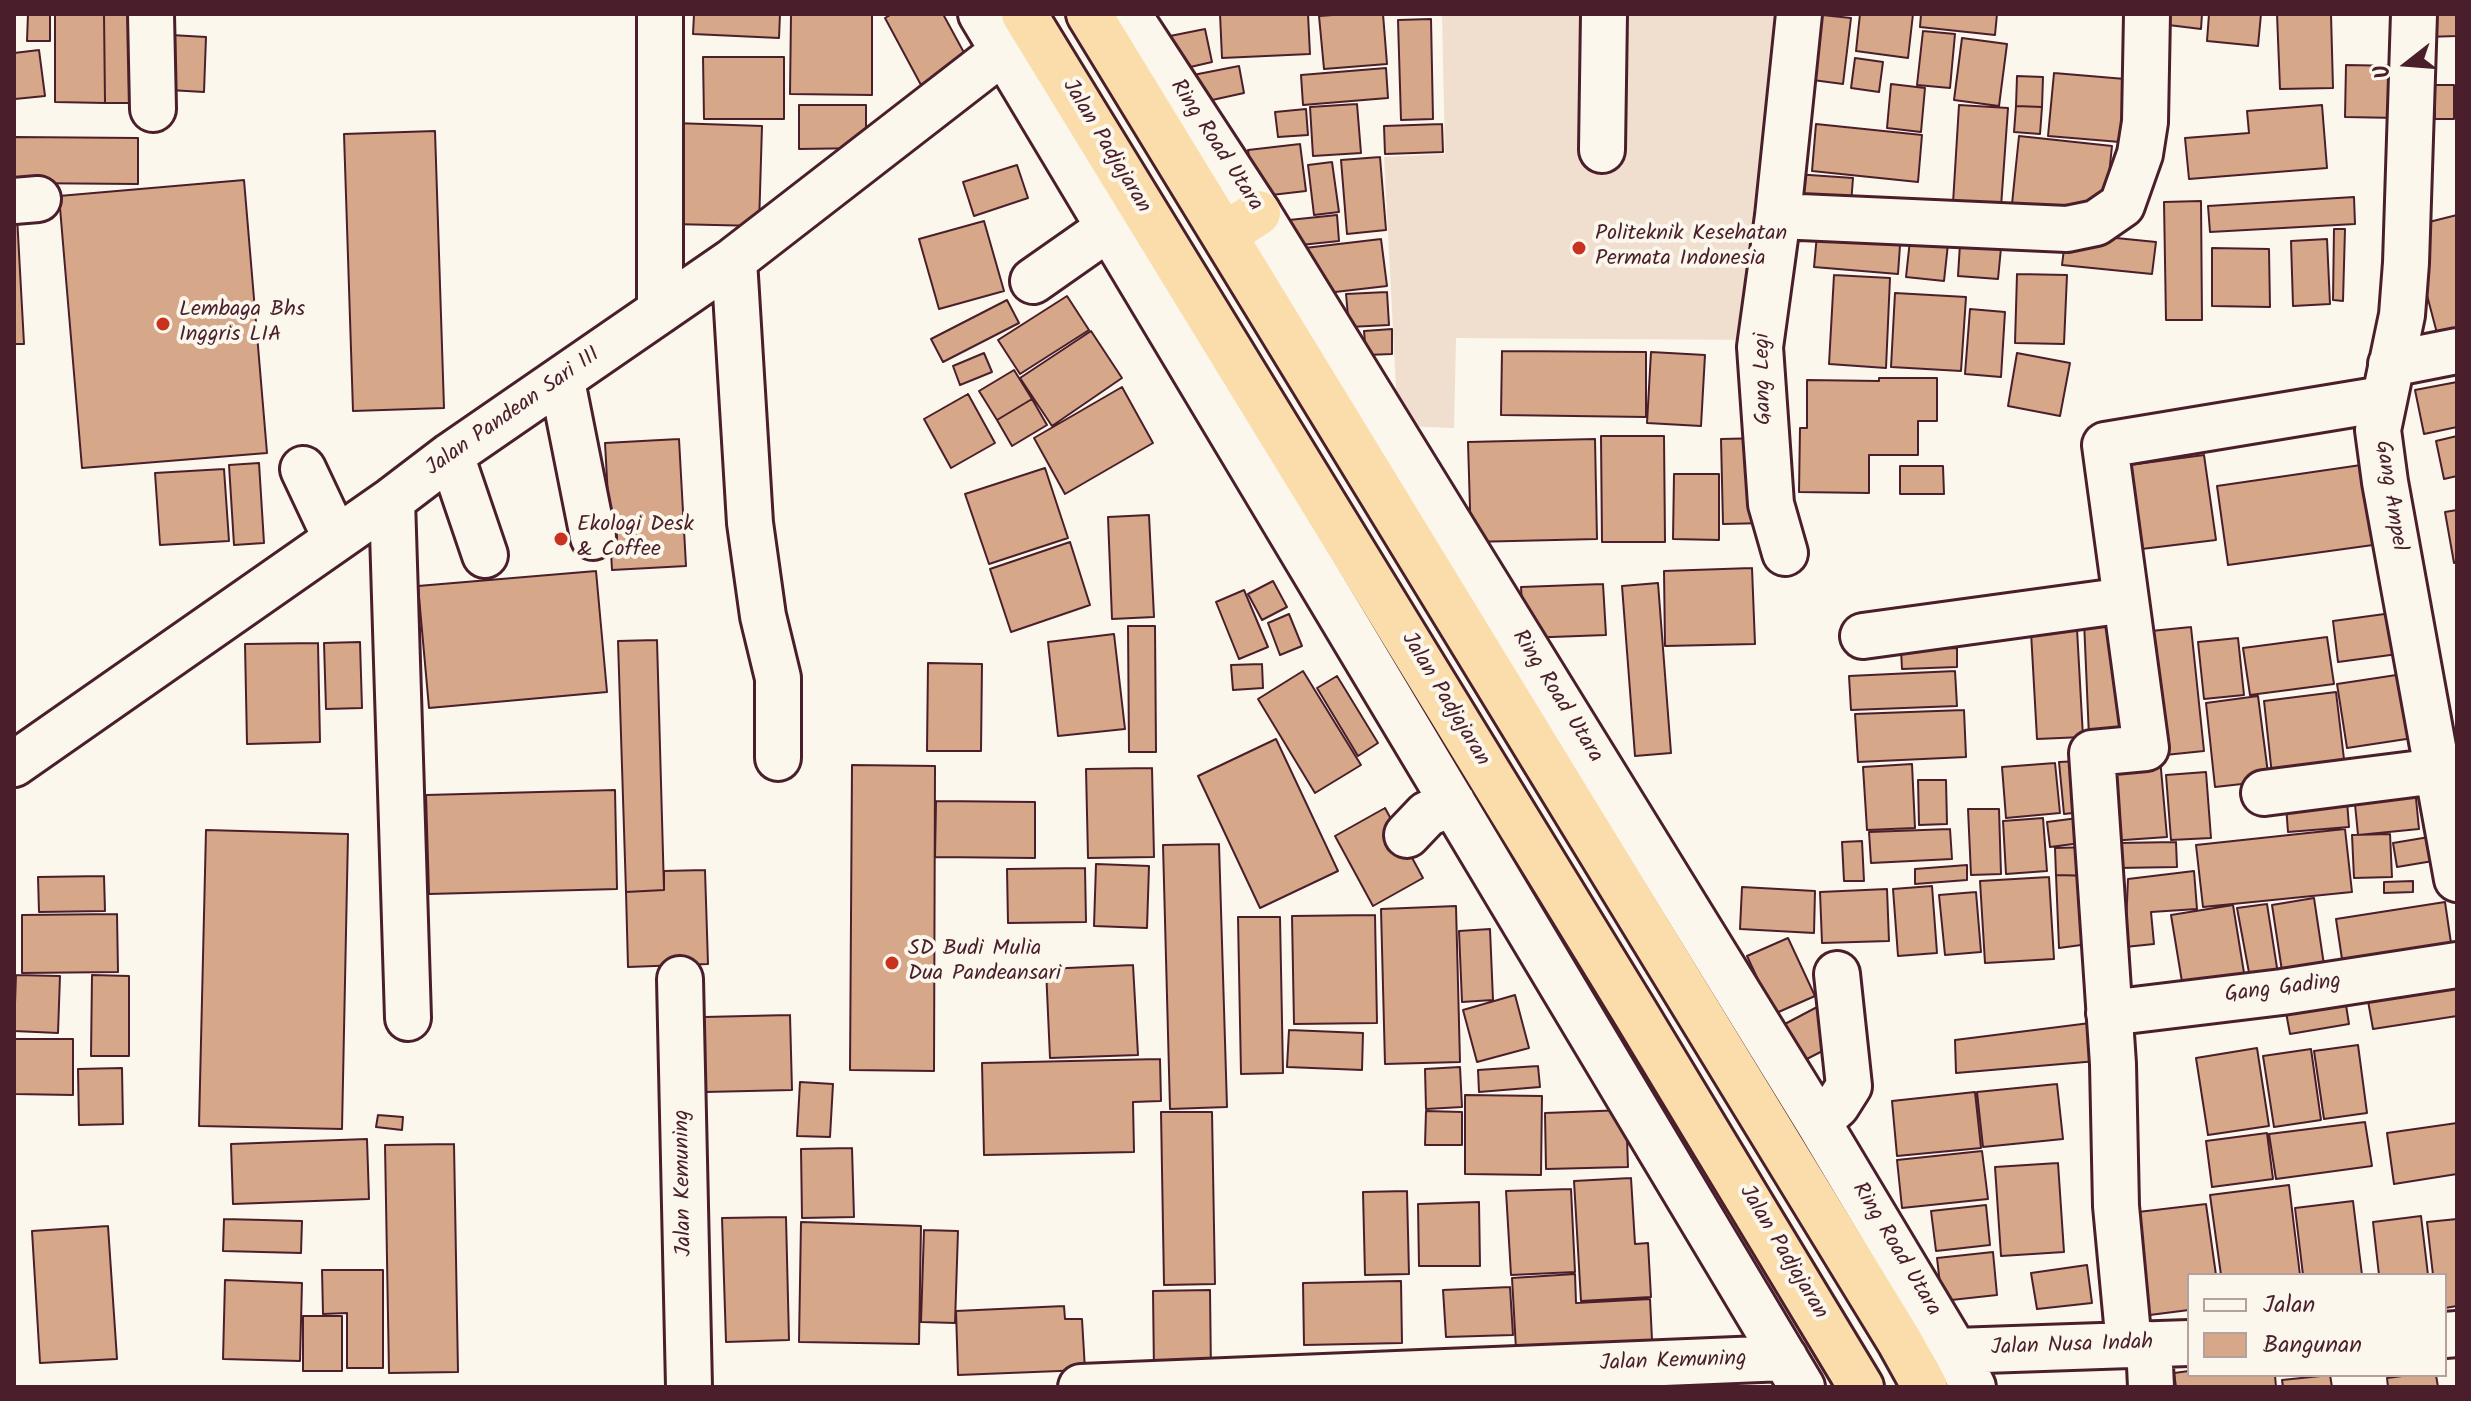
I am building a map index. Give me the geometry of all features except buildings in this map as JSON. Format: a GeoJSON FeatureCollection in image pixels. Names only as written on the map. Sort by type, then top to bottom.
{"type":"FeatureCollection","features":[{"type":"Feature","properties":{"kind":"highway"},"geometry":{"type":"LineString","coordinates":[[1089,14],[1242,223],[1925,1387]]}},
{"type":"Feature","properties":{"kind":"highway","name":"Jalan Padjajaran"},"geometry":{"type":"LineString","coordinates":[[1014,32],[1645,1028],[1861,1387]]}},
{"type":"Feature","properties":{"kind":"street"},"geometry":{"type":"LineString","coordinates":[[151,14],[153,109]]}},
{"type":"Feature","properties":{"kind":"street"},"geometry":{"type":"LineString","coordinates":[[660,14],[660,311]]}},
{"type":"Feature","properties":{"kind":"street"},"geometry":{"type":"LineString","coordinates":[[981,14],[1014,32],[1110,227],[1794,1373]]}},
{"type":"Feature","properties":{"kind":"street","name":"Ring Road Utara"},"geometry":{"type":"LineString","coordinates":[[1128,14],[1242,223],[1818,1122],[1964,1369]]}},
{"type":"Feature","properties":{"kind":"street"},"geometry":{"type":"LineString","coordinates":[[1602,150],[1604,14]]}},
{"type":"Feature","properties":{"kind":"street","name":"Gang Legi"},"geometry":{"type":"LineString","coordinates":[[1785,553],[1771,504],[1760,347],[1778,216],[1799,14]]}},
{"type":"Feature","properties":{"kind":"street"},"geometry":{"type":"LineString","coordinates":[[1778,216],[2067,229],[2096,223],[2122,205],[2140,154],[2145,122],[2147,14]]}},
{"type":"Feature","properties":{"kind":"street","name":"Gang Ampel"},"geometry":{"type":"LineString","coordinates":[[2414,14],[2402,315],[2378,430],[2447,769],[2457,879]]}},
{"type":"Feature","properties":{"kind":"street","name":"Jalan Pandean Sari III"},"geometry":{"type":"LineString","coordinates":[[14,764],[392,500],[451,455],[734,260],[1014,32]]}},
{"type":"Feature","properties":{"kind":"street"},"geometry":{"type":"LineString","coordinates":[[1033,281],[1110,227]]}},
{"type":"Feature","properties":{"kind":"street"},"geometry":{"type":"LineString","coordinates":[[734,260],[750,523],[763,616],[778,678],[778,758]]}},
{"type":"Feature","properties":{"kind":"street"},"geometry":{"type":"LineString","coordinates":[[2151,1387],[2156,1344],[2116,1206],[2109,1013],[2092,753],[2146,748],[2105,445],[2387,381],[2457,351]]}},
{"type":"Feature","properties":{"kind":"street"},"geometry":{"type":"LineString","coordinates":[[562,381],[593,537]]}},
{"type":"Feature","properties":{"kind":"street"},"geometry":{"type":"LineString","coordinates":[[451,455],[485,555]]}},
{"type":"Feature","properties":{"kind":"street"},"geometry":{"type":"LineString","coordinates":[[303,469],[336,539]]}},
{"type":"Feature","properties":{"kind":"street"},"geometry":{"type":"LineString","coordinates":[[392,500],[408,1018]]}},
{"type":"Feature","properties":{"kind":"street"},"geometry":{"type":"LineString","coordinates":[[1863,636],[2126,600]]}},
{"type":"Feature","properties":{"kind":"street"},"geometry":{"type":"LineString","coordinates":[[2264,793],[2447,769]]}},
{"type":"Feature","properties":{"kind":"street"},"geometry":{"type":"LineString","coordinates":[[1407,835],[1427,814],[1453,803]]}},
{"type":"Feature","properties":{"kind":"street","name":"Gang Gading"},"geometry":{"type":"LineString","coordinates":[[2109,1013],[2282,992],[2457,965]]}},
{"type":"Feature","properties":{"kind":"street"},"geometry":{"type":"LineString","coordinates":[[1818,1122],[1837,1105],[1849,1086],[1837,974]]}},
{"type":"Feature","properties":{"kind":"street","name":"Jalan Kemuning"},"geometry":{"type":"LineString","coordinates":[[680,979],[689,1387]]}},
{"type":"Feature","properties":{"kind":"street","name":"Jalan Nusa Indah"},"geometry":{"type":"LineString","coordinates":[[1964,1369],[2156,1344]]}},
{"type":"Feature","properties":{"kind":"street","name":"Jalan Kemuning"},"geometry":{"type":"LineString","coordinates":[[1081,1387],[1794,1373]]}},
{"type":"Feature","properties":{"kind":"shaded area","name":"Politeknik Kesehatan Permata Indonesia"},"geometry":{"type":"Polygon","coordinates":[[[1442,14],[1798,14],[1758,340],[1456,338],[1454,428],[1398,426],[1384,157],[1445,154],[1442,14]]]}},
{"type":"Feature","properties":{"kind":"place","name":"Politeknik Kesehatan Permata Indonesia"},"geometry":{"type":"Point","coordinates":[1579,248]}},
{"type":"Feature","properties":{"kind":"place","name":"Lembaga Bhs Inggris LIA"},"geometry":{"type":"Point","coordinates":[163,324]}},
{"type":"Feature","properties":{"kind":"place","name":"Ekologi Desk & Coffee"},"geometry":{"type":"Point","coordinates":[561,539]}},
{"type":"Feature","properties":{"kind":"place","name":"SD Budi Mulia Dua Pandeansari"},"geometry":{"type":"Point","coordinates":[892,963]}}]}
